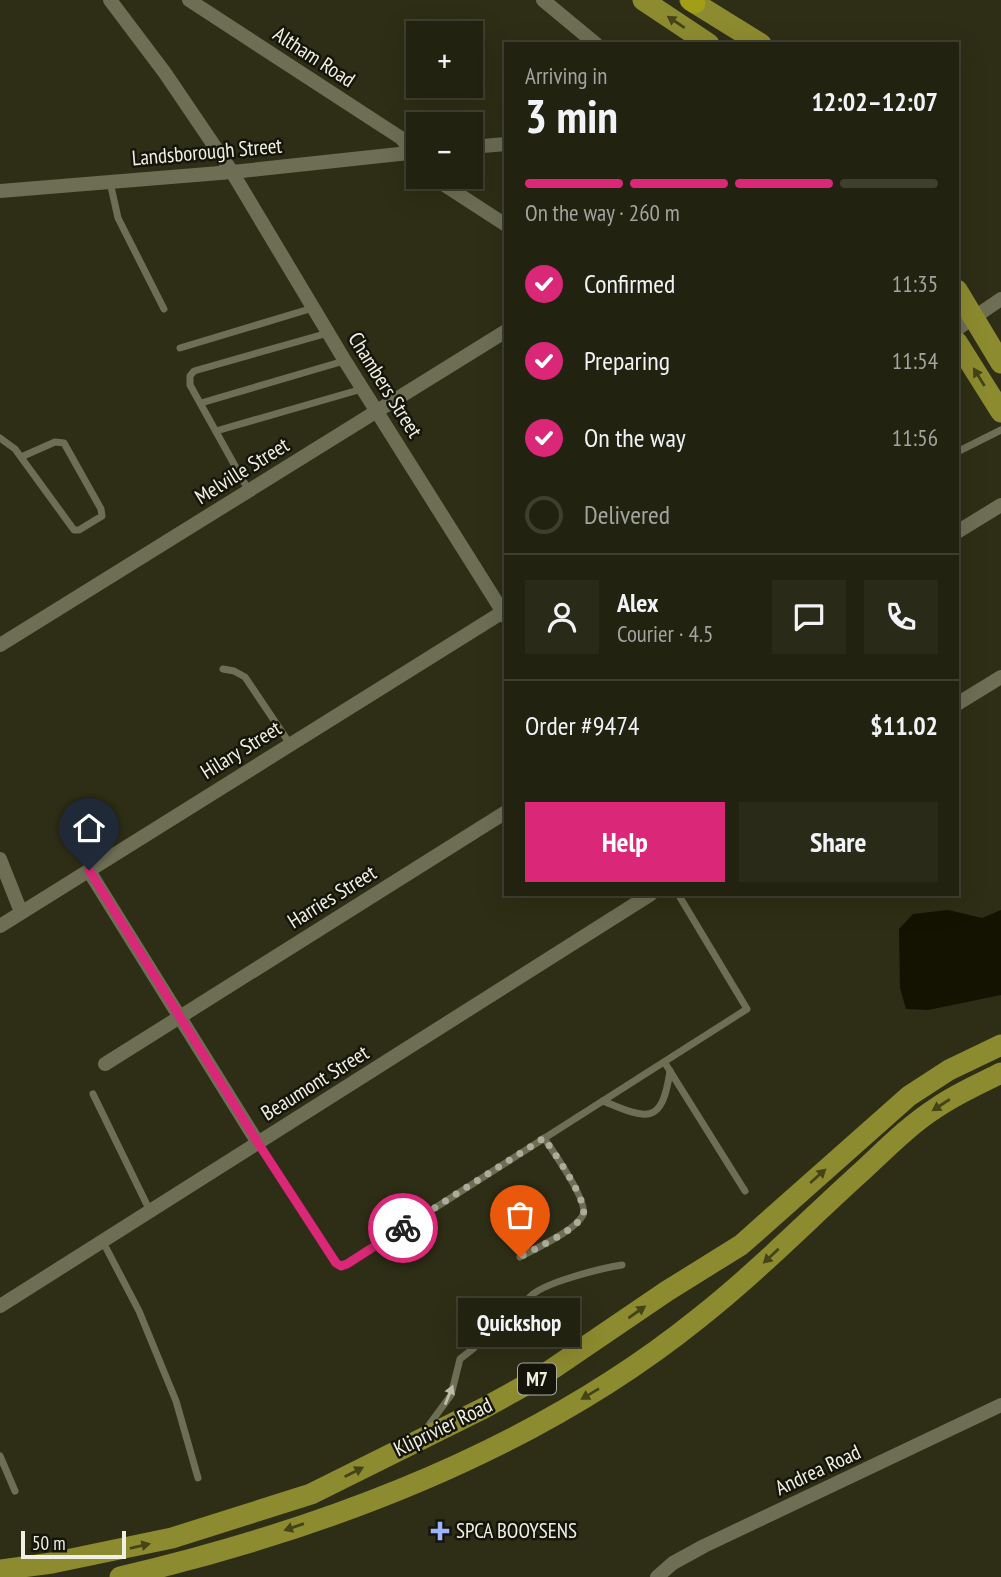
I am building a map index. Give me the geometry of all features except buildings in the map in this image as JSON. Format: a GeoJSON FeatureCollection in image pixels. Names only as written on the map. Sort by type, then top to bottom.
{"type":"FeatureCollection","features":[{"type":"Feature","properties":{"kind":"main road"},"geometry":{"type":"LineString","coordinates":[[643,0],[706,42]]}},
{"type":"Feature","properties":{"kind":"main road"},"geometry":{"type":"LineString","coordinates":[[692,1],[749,41]]}},
{"type":"Feature","properties":{"kind":"main road"},"geometry":{"type":"LineString","coordinates":[[959,298],[965,323],[1001,363]]}},
{"type":"Feature","properties":{"kind":"main road"},"geometry":{"type":"LineString","coordinates":[[959,345],[1001,412]]}},
{"type":"Feature","properties":{"kind":"main road","name":"Kliprivier Road"},"geometry":{"type":"LineString","coordinates":[[0,1570],[112,1552],[222,1524],[311,1494],[484,1408],[542,1376],[741,1245],[909,1096],[948,1070],[1001,1045]]}},
{"type":"Feature","properties":{"kind":"main road","name":"Kliprivier Road"},"geometry":{"type":"LineString","coordinates":[[120,1577],[220,1552],[343,1511],[418,1481],[565,1409],[632,1367],[700,1318],[757,1270],[922,1118],[965,1090],[1001,1073]]}},
{"type":"Feature","properties":{"kind":"street"},"geometry":{"type":"LineString","coordinates":[[110,0],[165,73],[232,172]]}},
{"type":"Feature","properties":{"kind":"street","name":"Altham Road"},"geometry":{"type":"LineString","coordinates":[[189,0],[406,143]]}},
{"type":"Feature","properties":{"kind":"street"},"geometry":{"type":"LineString","coordinates":[[543,0],[594,42]]}},
{"type":"Feature","properties":{"kind":"street"},"geometry":{"type":"LineString","coordinates":[[483,146],[504,144]]}},
{"type":"Feature","properties":{"kind":"street","name":"Landsborough Street"},"geometry":{"type":"LineString","coordinates":[[3,186],[110,182],[406,156]]}},
{"type":"Feature","properties":{"kind":"street","name":"Chambers Street"},"geometry":{"type":"LineString","coordinates":[[232,172],[362,389],[504,611]]}},
{"type":"Feature","properties":{"kind":"street"},"geometry":{"type":"LineString","coordinates":[[450,189],[504,224]]}},
{"type":"Feature","properties":{"kind":"street"},"geometry":{"type":"LineString","coordinates":[[965,323],[1001,299]]}},
{"type":"Feature","properties":{"kind":"street","name":"Melville Street"},"geometry":{"type":"LineString","coordinates":[[0,645],[504,332]]}},
{"type":"Feature","properties":{"kind":"street"},"geometry":{"type":"LineString","coordinates":[[959,531],[1001,505]]}},
{"type":"Feature","properties":{"kind":"street","name":"Hilary Street"},"geometry":{"type":"LineString","coordinates":[[0,926],[504,614]]}},
{"type":"Feature","properties":{"kind":"street"},"geometry":{"type":"LineString","coordinates":[[959,703],[1001,677]]}},
{"type":"Feature","properties":{"kind":"street","name":"Harries Street"},"geometry":{"type":"LineString","coordinates":[[105,1064],[504,812]]}},
{"type":"Feature","properties":{"kind":"street"},"geometry":{"type":"LineString","coordinates":[[0,859],[21,912]]}},
{"type":"Feature","properties":{"kind":"street"},"geometry":{"type":"LineString","coordinates":[[89,870],[258,1143]]}},
{"type":"Feature","properties":{"kind":"street","name":"Beaumont Street"},"geometry":{"type":"LineString","coordinates":[[0,1306],[648,896]]}},
{"type":"Feature","properties":{"kind":"street","name":"Andrea Road"},"geometry":{"type":"LineString","coordinates":[[657,1577],[673,1563],[704,1546],[1001,1405]]}},
{"type":"Feature","properties":{"kind":"lane"},"geometry":{"type":"LineString","coordinates":[[110,182],[118,218],[164,309]]}},
{"type":"Feature","properties":{"kind":"lane"},"geometry":{"type":"LineString","coordinates":[[180,348],[313,308]]}},
{"type":"Feature","properties":{"kind":"lane"},"geometry":{"type":"LineString","coordinates":[[249,491],[191,384],[190,376],[194,371],[328,333]]}},
{"type":"Feature","properties":{"kind":"lane"},"geometry":{"type":"LineString","coordinates":[[201,403],[345,361]]}},
{"type":"Feature","properties":{"kind":"lane"},"geometry":{"type":"LineString","coordinates":[[216,431],[362,389]]}},
{"type":"Feature","properties":{"kind":"lane"},"geometry":{"type":"LineString","coordinates":[[959,451],[1001,430]]}},
{"type":"Feature","properties":{"kind":"lane"},"geometry":{"type":"LineString","coordinates":[[0,438],[15,449],[74,530],[79,530],[102,516],[101,509],[64,443],[55,442],[21,457]]}},
{"type":"Feature","properties":{"kind":"lane"},"geometry":{"type":"LineString","coordinates":[[223,670],[234,671],[245,677],[290,744]]}},
{"type":"Feature","properties":{"kind":"lane"},"geometry":{"type":"LineString","coordinates":[[258,1143],[336,1263],[341,1266],[665,1063],[747,1007],[679,896]]}},
{"type":"Feature","properties":{"kind":"lane"},"geometry":{"type":"LineString","coordinates":[[665,1063],[745,1191]]}},
{"type":"Feature","properties":{"kind":"lane"},"geometry":{"type":"LineString","coordinates":[[603,1101],[642,1115],[652,1114],[662,1107],[670,1071]]}},
{"type":"Feature","properties":{"kind":"lane"},"geometry":{"type":"LineString","coordinates":[[93,1094],[150,1212]]}},
{"type":"Feature","properties":{"kind":"lane"},"geometry":{"type":"LineString","coordinates":[[520,1257],[569,1228],[582,1217],[584,1211],[584,1205],[573,1184],[544,1138]]}},
{"type":"Feature","properties":{"kind":"lane"},"geometry":{"type":"LineString","coordinates":[[103,1242],[139,1311],[167,1379],[198,1478]]}},
{"type":"Feature","properties":{"kind":"lane"},"geometry":{"type":"LineString","coordinates":[[528,1331],[525,1309],[529,1297],[538,1290],[596,1269],[622,1265]]}},
{"type":"Feature","properties":{"kind":"lane"},"geometry":{"type":"LineString","coordinates":[[500,1336],[513,1331],[528,1331],[565,1341],[597,1341]]}},
{"type":"Feature","properties":{"kind":"lane"},"geometry":{"type":"LineString","coordinates":[[416,1441],[445,1405],[460,1359],[474,1348]]}},
{"type":"Feature","properties":{"kind":"lane"},"geometry":{"type":"LineString","coordinates":[[0,1456],[15,1492]]}},
{"type":"Feature","properties":{"kind":"lane"},"geometry":{"type":"LineString","coordinates":[[0,1480],[8,1476]]}},
{"type":"Feature","properties":{"kind":"shaded area"},"geometry":{"type":"Polygon","coordinates":[[[948,910],[982,918],[1001,910],[1001,995],[928,1010],[906,1009],[900,988],[899,929],[913,914],[948,910]]]}},
{"type":"Feature","properties":{"kind":"way so far"},"geometry":{"type":"LineString","coordinates":[[403,1228],[544,1138],[573,1184],[584,1205],[584,1211],[582,1217],[569,1228],[520,1257]]}},
{"type":"Feature","properties":{"kind":"place","name":"Quickshop"},"geometry":{"type":"Point","coordinates":[520,1257]}},
{"type":"Feature","properties":{"kind":"place","name":"SPCA BOOYSENS"},"geometry":{"type":"Point","coordinates":[440,1531]}},
{"type":"Feature","properties":{"kind":"route"},"geometry":{"type":"LineString","coordinates":[[89,870],[258,1143],[336,1263],[341,1266],[347,1264],[403,1228]]}}]}
